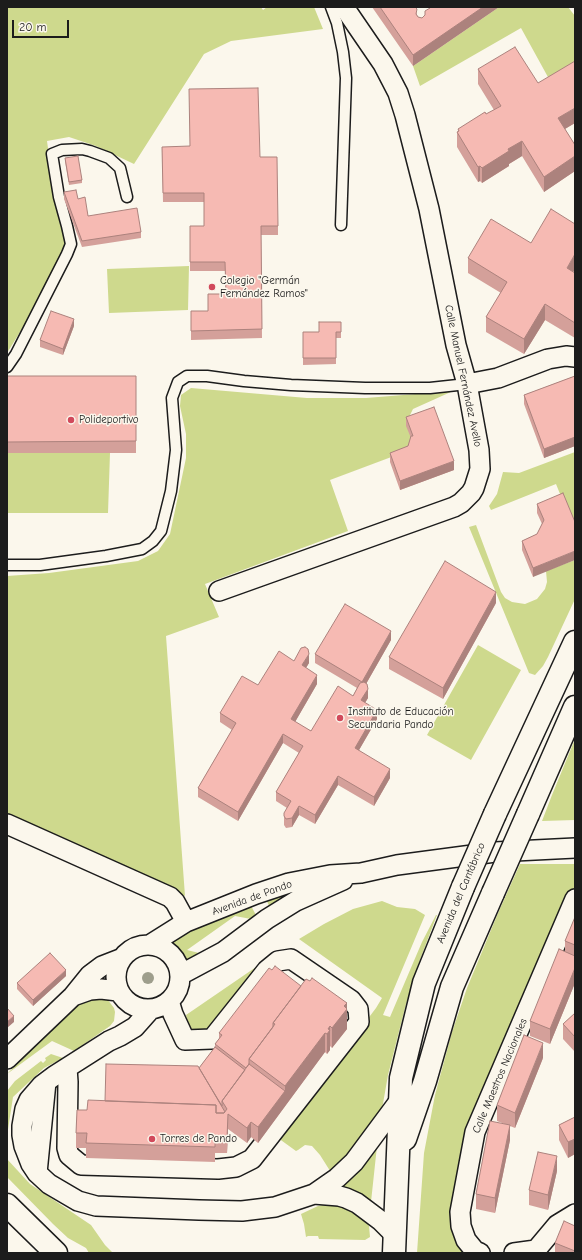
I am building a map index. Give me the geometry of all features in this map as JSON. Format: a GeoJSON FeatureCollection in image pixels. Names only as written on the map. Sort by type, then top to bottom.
{"type":"FeatureCollection","features":[{"type":"Feature","properties":{"kind":"main road","name":"Avenida del Cantábrico"},"geometry":{"type":"LineString","coordinates":[[394,1244],[401,1078],[424,983],[463,887],[495,814],[575,642]]}},
{"type":"Feature","properties":{"kind":"main road","name":"Avenida del Cantábrico"},"geometry":{"type":"LineString","coordinates":[[398,1159],[425,1081],[452,987],[575,708]]}},
{"type":"Feature","properties":{"kind":"main road"},"geometry":{"type":"LineString","coordinates":[[7,1204],[56,1253]]}},
{"type":"Feature","properties":{"kind":"street","name":"Calle Manuel Fernández Avello"},"geometry":{"type":"LineString","coordinates":[[218,591],[448,510],[461,503],[474,488],[480,469],[479,450],[467,384],[456,345],[429,209],[413,144],[398,93],[383,64],[344,7]]}},
{"type":"Feature","properties":{"kind":"street"},"geometry":{"type":"LineString","coordinates":[[467,384],[498,378],[548,359],[566,356],[575,357]]}},
{"type":"Feature","properties":{"kind":"street"},"geometry":{"type":"LineString","coordinates":[[7,824],[170,897],[175,902],[186,922]]}},
{"type":"Feature","properties":{"kind":"street","name":"Avenida de Pando"},"geometry":{"type":"LineString","coordinates":[[151,944],[186,922],[256,894],[289,883],[330,875],[361,873],[405,864],[495,852],[575,848]]}},
{"type":"Feature","properties":{"kind":"street","name":"Avenida de Pando"},"geometry":{"type":"LineString","coordinates":[[180,975],[223,952],[267,919],[296,902],[322,889],[361,873]]}},
{"type":"Feature","properties":{"kind":"street","name":"Calle Maestros Nacionales"},"geometry":{"type":"LineString","coordinates":[[480,1253],[475,1251],[466,1240],[460,1212],[476,1132],[575,900]]}},
{"type":"Feature","properties":{"kind":"street"},"geometry":{"type":"LineString","coordinates":[[7,1059],[73,996],[81,984],[102,966],[120,959],[130,949],[137,946],[151,944],[165,949],[176,960],[180,975],[178,989],[164,1005],[151,1009],[139,1008],[123,997],[100,989],[90,990],[73,996]]}},
{"type":"Feature","properties":{"kind":"street"},"geometry":{"type":"LineString","coordinates":[[109,1041],[122,1023],[123,997],[116,983],[115,975],[120,959]]}},
{"type":"Feature","properties":{"kind":"street"},"geometry":{"type":"LineString","coordinates":[[67,1068],[67,1148],[69,1155],[81,1165],[218,1170],[236,1167],[252,1159],[358,1022],[358,1009],[351,1000],[291,959],[278,961],[267,970],[212,1039],[185,1040],[173,1014],[169,1001]]}},
{"type":"Feature","properties":{"kind":"street"},"geometry":{"type":"LineString","coordinates":[[151,1009],[135,1027],[109,1041],[46,1082],[29,1100],[25,1109],[22,1126],[24,1146],[31,1164],[37,1173],[49,1184],[78,1201],[96,1206],[199,1210],[260,1210],[275,1207],[314,1194],[337,1178],[354,1162],[400,1100]]}},
{"type":"Feature","properties":{"kind":"street"},"geometry":{"type":"LineString","coordinates":[[314,1194],[339,1196],[357,1203],[381,1221],[394,1244]]}},
{"type":"Feature","properties":{"kind":"street"},"geometry":{"type":"LineString","coordinates":[[514,1253],[535,1251],[557,1225],[575,1214]]}},
{"type":"Feature","properties":{"kind":"lane"},"geometry":{"type":"LineString","coordinates":[[331,7],[337,23],[343,52],[346,78],[341,225]]}},
{"type":"Feature","properties":{"kind":"lane"},"geometry":{"type":"LineString","coordinates":[[7,367],[16,354],[71,244],[59,197],[52,154],[62,150],[82,149],[109,158],[120,168],[127,198]]}},
{"type":"Feature","properties":{"kind":"lane"},"geometry":{"type":"LineString","coordinates":[[7,565],[40,565],[106,556],[142,549],[153,541],[162,531],[171,491],[176,450],[172,398],[178,382],[187,376],[208,376],[291,385],[365,388],[430,388],[467,384]]}},
{"type":"Feature","properties":{"kind":"green space"},"geometry":{"type":"Polygon","coordinates":[[[7,7],[261,7],[263,10],[267,7],[314,7],[323,29],[231,41],[204,54],[134,164],[96,146],[69,137],[47,141],[55,199],[67,243],[58,265],[30,316],[7,353],[7,7]]]}},
{"type":"Feature","properties":{"kind":"green space"},"geometry":{"type":"Polygon","coordinates":[[[499,7],[568,7],[575,16],[575,76],[554,88],[521,28],[420,86],[413,66],[499,7]]]}},
{"type":"Feature","properties":{"kind":"green space"},"geometry":{"type":"Polygon","coordinates":[[[189,266],[188,310],[109,313],[107,269],[189,266]]]}},
{"type":"Feature","properties":{"kind":"green space"},"geometry":{"type":"Polygon","coordinates":[[[191,388],[307,398],[366,398],[453,391],[413,409],[408,419],[413,445],[410,450],[330,480],[348,531],[205,584],[219,617],[166,636],[185,896],[7,816],[7,576],[49,573],[138,561],[158,551],[170,534],[186,458],[186,434],[180,406],[181,395],[191,388]]]}},
{"type":"Feature","properties":{"kind":"green space"},"geometry":{"type":"Polygon","coordinates":[[[575,452],[575,531],[556,484],[491,510],[489,506],[497,494],[503,472],[519,473],[575,452]]]}},
{"type":"Feature","properties":{"kind":"green space"},"geometry":{"type":"Polygon","coordinates":[[[7,453],[110,453],[108,513],[7,513],[7,453]]]}},
{"type":"Feature","properties":{"kind":"green space"},"geometry":{"type":"Polygon","coordinates":[[[476,525],[501,592],[505,598],[512,602],[525,604],[537,599],[545,589],[547,582],[546,571],[575,560],[575,599],[548,657],[543,666],[535,675],[529,673],[469,527],[476,525]]]}},
{"type":"Feature","properties":{"kind":"green space"},"geometry":{"type":"Polygon","coordinates":[[[478,645],[521,670],[471,760],[427,735],[478,645]]]}},
{"type":"Feature","properties":{"kind":"green space"},"geometry":{"type":"Polygon","coordinates":[[[575,739],[575,820],[542,821],[552,795],[575,739]]]}},
{"type":"Feature","properties":{"kind":"green space"},"geometry":{"type":"Polygon","coordinates":[[[520,864],[575,864],[575,890],[463,1170],[472,1253],[417,1253],[424,1153],[435,1095],[452,1032],[467,988],[520,864]]]}},
{"type":"Feature","properties":{"kind":"green space"},"geometry":{"type":"Polygon","coordinates":[[[299,888],[270,908],[264,895],[299,888]]]}},
{"type":"Feature","properties":{"kind":"green space"},"geometry":{"type":"Polygon","coordinates":[[[382,901],[397,907],[415,909],[425,915],[383,1015],[390,1017],[422,942],[437,915],[418,965],[406,1004],[388,1075],[381,1115],[332,1174],[320,1155],[312,1146],[305,1145],[296,1151],[278,1138],[382,998],[299,939],[353,909],[382,901]]]}},
{"type":"Feature","properties":{"kind":"green space"},"geometry":{"type":"Polygon","coordinates":[[[249,902],[257,917],[251,919],[235,916],[187,950],[203,954],[185,962],[182,955],[170,944],[170,938],[249,902]]]}},
{"type":"Feature","properties":{"kind":"green space"},"geometry":{"type":"Polygon","coordinates":[[[259,965],[208,1030],[196,1032],[191,1029],[186,1015],[259,965]]]}},
{"type":"Feature","properties":{"kind":"green space"},"geometry":{"type":"Polygon","coordinates":[[[102,998],[108,1000],[114,1008],[114,1021],[110,1026],[74,1051],[52,1041],[7,1074],[80,1001],[102,998]]]}},
{"type":"Feature","properties":{"kind":"green space"},"geometry":{"type":"Polygon","coordinates":[[[51,1054],[63,1058],[44,1068],[13,1097],[7,1136],[7,1091],[15,1081],[41,1061],[43,1063],[46,1060],[45,1058],[51,1054]]]}},
{"type":"Feature","properties":{"kind":"green space"},"geometry":{"type":"Polygon","coordinates":[[[377,1146],[371,1202],[341,1191],[342,1180],[377,1146]]]}},
{"type":"Feature","properties":{"kind":"green space"},"geometry":{"type":"Polygon","coordinates":[[[7,1159],[30,1184],[91,1225],[105,1245],[113,1253],[89,1253],[86,1248],[68,1238],[7,1177],[7,1159]]]}},
{"type":"Feature","properties":{"kind":"green space"},"geometry":{"type":"Polygon","coordinates":[[[337,1202],[363,1217],[369,1226],[370,1237],[365,1240],[319,1239],[318,1236],[306,1237],[301,1214],[318,1206],[337,1202]]]}},
{"type":"Feature","properties":{"kind":"building"},"geometry":{"type":"Polygon","coordinates":[[[380,7],[415,7],[417,9],[416,14],[418,17],[422,18],[425,15],[425,11],[430,8],[429,7],[483,7],[413,55],[380,7]]]}},
{"type":"Feature","properties":{"kind":"building"},"geometry":{"type":"Polygon","coordinates":[[[515,47],[538,83],[575,61],[575,108],[558,118],[575,145],[575,156],[544,177],[522,141],[508,149],[509,151],[482,168],[480,166],[478,167],[457,132],[459,131],[458,129],[485,112],[486,114],[501,106],[478,69],[515,47]]]}},
{"type":"Feature","properties":{"kind":"building"},"geometry":{"type":"Polygon","coordinates":[[[258,88],[260,157],[277,157],[278,226],[261,226],[262,329],[191,331],[191,311],[208,311],[208,294],[226,294],[225,262],[190,262],[190,226],[204,226],[204,193],[163,193],[162,147],[190,146],[189,89],[258,88]]]}},
{"type":"Feature","properties":{"kind":"building"},"geometry":{"type":"Polygon","coordinates":[[[78,156],[82,180],[69,182],[65,158],[78,156]]]}},
{"type":"Feature","properties":{"kind":"building"},"geometry":{"type":"Polygon","coordinates":[[[76,190],[78,199],[85,197],[88,216],[137,208],[141,232],[82,241],[64,192],[76,190]]]}},
{"type":"Feature","properties":{"kind":"building"},"geometry":{"type":"Polygon","coordinates":[[[551,209],[575,224],[575,254],[567,268],[575,273],[575,323],[545,304],[524,339],[486,317],[507,282],[468,258],[491,219],[531,243],[551,209]]]}},
{"type":"Feature","properties":{"kind":"building"},"geometry":{"type":"Polygon","coordinates":[[[51,311],[74,319],[63,349],[40,340],[51,311]]]}},
{"type":"Feature","properties":{"kind":"building"},"geometry":{"type":"Polygon","coordinates":[[[319,322],[341,322],[341,332],[336,332],[336,358],[303,358],[303,332],[319,332],[319,322]]]}},
{"type":"Feature","properties":{"kind":"building","name":"Polideportivo"},"geometry":{"type":"Polygon","coordinates":[[[7,376],[136,376],[136,441],[7,442],[7,376]]]}},
{"type":"Feature","properties":{"kind":"building"},"geometry":{"type":"Polygon","coordinates":[[[575,376],[575,437],[544,449],[524,395],[575,376]]]}},
{"type":"Feature","properties":{"kind":"building"},"geometry":{"type":"Polygon","coordinates":[[[434,407],[454,461],[400,481],[390,453],[408,446],[411,436],[413,436],[406,417],[434,407]]]}},
{"type":"Feature","properties":{"kind":"building"},"geometry":{"type":"Polygon","coordinates":[[[563,493],[575,522],[575,551],[533,568],[522,541],[537,534],[544,520],[537,504],[563,493]]]}},
{"type":"Feature","properties":{"kind":"building"},"geometry":{"type":"Polygon","coordinates":[[[445,561],[496,592],[443,688],[389,657],[445,561]]]}},
{"type":"Feature","properties":{"kind":"building"},"geometry":{"type":"Polygon","coordinates":[[[345,604],[391,631],[362,682],[315,654],[345,604]]]}},
{"type":"Feature","properties":{"kind":"building"},"geometry":{"type":"Polygon","coordinates":[[[305,647],[308,649],[309,654],[302,665],[317,675],[291,719],[311,731],[338,686],[353,696],[360,683],[364,682],[367,684],[368,689],[361,700],[377,710],[355,748],[390,769],[374,797],[338,776],[315,815],[299,806],[292,818],[286,819],[284,813],[291,801],[276,792],[303,746],[283,734],[238,812],[198,788],[236,723],[220,713],[242,676],[258,685],[279,651],[294,661],[301,648],[305,647]]]}},
{"type":"Feature","properties":{"kind":"building"},"geometry":{"type":"Polygon","coordinates":[[[575,917],[575,945],[565,941],[575,917]]]}},
{"type":"Feature","properties":{"kind":"building"},"geometry":{"type":"Polygon","coordinates":[[[559,949],[575,956],[575,968],[550,1029],[530,1021],[559,949]]]}},
{"type":"Feature","properties":{"kind":"building"},"geometry":{"type":"Polygon","coordinates":[[[50,953],[66,970],[33,1000],[17,983],[50,953]]]}},
{"type":"Feature","properties":{"kind":"building"},"geometry":{"type":"Polygon","coordinates":[[[275,966],[301,986],[273,1023],[273,1027],[249,1059],[249,1064],[246,1068],[215,1044],[222,1035],[219,1033],[269,968],[272,970],[275,966]]]}},
{"type":"Feature","properties":{"kind":"building"},"geometry":{"type":"Polygon","coordinates":[[[312,978],[347,1003],[344,1006],[347,1009],[332,1028],[330,1026],[328,1029],[330,1030],[327,1034],[325,1033],[285,1086],[249,1059],[275,1024],[273,1023],[306,979],[310,981],[312,978]]]}},
{"type":"Feature","properties":{"kind":"building"},"geometry":{"type":"Polygon","coordinates":[[[7,1008],[14,1016],[7,1022],[7,1008]]]}},
{"type":"Feature","properties":{"kind":"building"},"geometry":{"type":"Polygon","coordinates":[[[575,1013],[575,1037],[563,1024],[575,1013]]]}},
{"type":"Feature","properties":{"kind":"building"},"geometry":{"type":"Polygon","coordinates":[[[524,1035],[543,1043],[515,1113],[497,1105],[524,1035]]]}},
{"type":"Feature","properties":{"kind":"building"},"geometry":{"type":"Polygon","coordinates":[[[215,1047],[245,1070],[222,1101],[222,1106],[199,1068],[215,1047]]]}},
{"type":"Feature","properties":{"kind":"building"},"geometry":{"type":"Polygon","coordinates":[[[106,1064],[198,1066],[225,1112],[216,1113],[216,1105],[105,1101],[106,1064]]]}},
{"type":"Feature","properties":{"kind":"building"},"geometry":{"type":"Polygon","coordinates":[[[249,1064],[285,1091],[258,1127],[251,1122],[247,1128],[228,1114],[227,1138],[215,1137],[215,1147],[86,1143],[87,1133],[76,1133],[77,1110],[87,1110],[88,1100],[216,1105],[216,1113],[224,1113],[227,1109],[222,1101],[249,1064]]]}},
{"type":"Feature","properties":{"kind":"building"},"geometry":{"type":"Polygon","coordinates":[[[575,1117],[575,1139],[568,1142],[559,1125],[575,1117]]]}},
{"type":"Feature","properties":{"kind":"building"},"geometry":{"type":"Polygon","coordinates":[[[490,1121],[510,1125],[495,1198],[476,1194],[490,1121]]]}},
{"type":"Feature","properties":{"kind":"building"},"geometry":{"type":"Polygon","coordinates":[[[538,1152],[557,1156],[548,1195],[529,1190],[538,1152]]]}},
{"type":"Feature","properties":{"kind":"building"},"geometry":{"type":"Polygon","coordinates":[[[564,1221],[575,1226],[575,1251],[555,1243],[564,1221]]]}},
{"type":"Feature","properties":{"kind":"place","name":"Colegio \"Germán Fernández Ramos\""},"geometry":{"type":"Point","coordinates":[212,287]}},
{"type":"Feature","properties":{"kind":"place","name":"Polideportivo"},"geometry":{"type":"Point","coordinates":[71,420]}},
{"type":"Feature","properties":{"kind":"place","name":"Instituto de Educación Secundaria Pando"},"geometry":{"type":"Point","coordinates":[340,718]}},
{"type":"Feature","properties":{"kind":"place","name":"Torres de Pando"},"geometry":{"type":"Point","coordinates":[152,1139]}}]}
